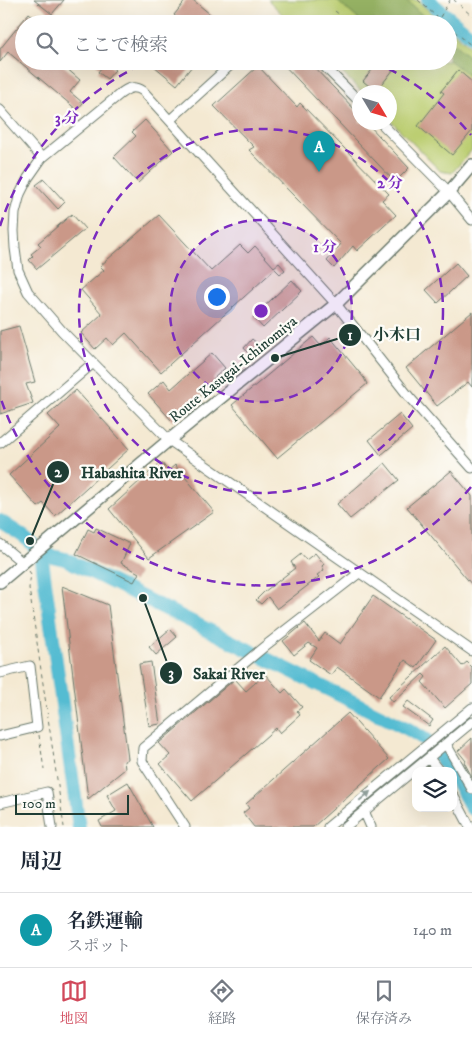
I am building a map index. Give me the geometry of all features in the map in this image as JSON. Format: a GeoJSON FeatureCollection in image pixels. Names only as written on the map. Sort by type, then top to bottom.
{"type":"FeatureCollection","features":[{"type":"Feature","properties":{"kind":"main road","name":"Route Kasugai-Ichinomiya"},"geometry":{"type":"LineString","coordinates":[[0,582],[169,440],[336,304],[449,192],[472,166]]}},
{"type":"Feature","properties":{"kind":"street"},"geometry":{"type":"LineString","coordinates":[[170,120],[225,70]]}},
{"type":"Feature","properties":{"kind":"street"},"geometry":{"type":"LineString","coordinates":[[328,70],[352,94]]}},
{"type":"Feature","properties":{"kind":"street"},"geometry":{"type":"LineString","coordinates":[[472,468],[410,398],[336,304],[143,91],[132,87],[120,94],[42,158],[28,178],[20,194],[15,213],[14,231],[18,270],[32,298],[169,440],[472,651]]}},
{"type":"Feature","properties":{"kind":"street"},"geometry":{"type":"LineString","coordinates":[[0,110],[42,158]]}},
{"type":"Feature","properties":{"kind":"street"},"geometry":{"type":"LineString","coordinates":[[388,130],[449,192],[472,220]]}},
{"type":"Feature","properties":{"kind":"street"},"geometry":{"type":"LineString","coordinates":[[0,443],[94,363]]}},
{"type":"Feature","properties":{"kind":"street"},"geometry":{"type":"LineString","coordinates":[[0,544],[24,561]]}},
{"type":"Feature","properties":{"kind":"street"},"geometry":{"type":"LineString","coordinates":[[185,827],[142,761],[143,748],[249,658],[359,573]]}},
{"type":"Feature","properties":{"kind":"street"},"geometry":{"type":"LineString","coordinates":[[0,673],[30,666],[37,727],[0,736]]}},
{"type":"Feature","properties":{"kind":"street"},"geometry":{"type":"LineString","coordinates":[[328,827],[472,708]]}},
{"type":"Feature","properties":{"kind":"street"},"geometry":{"type":"LineString","coordinates":[[344,827],[472,722]]}},
{"type":"Feature","properties":{"kind":"street"},"geometry":{"type":"LineString","coordinates":[[446,744],[472,789]]}},
{"type":"Feature","properties":{"kind":"street"},"geometry":{"type":"LineString","coordinates":[[429,758],[436,767]]}},
{"type":"Feature","properties":{"kind":"street"},"geometry":{"type":"LineString","coordinates":[[0,803],[47,792],[52,827]]}},
{"type":"Feature","properties":{"kind":"street"},"geometry":{"type":"LineString","coordinates":[[457,803],[470,827]]}},
{"type":"Feature","properties":{"kind":"street"},"geometry":{"type":"LineString","coordinates":[[364,811],[371,827]]}},
{"type":"Feature","properties":{"kind":"path"},"geometry":{"type":"LineString","coordinates":[[418,0],[436,15]]}},
{"type":"Feature","properties":{"kind":"path"},"geometry":{"type":"LineString","coordinates":[[454,0],[472,16]]}},
{"type":"Feature","properties":{"kind":"path"},"geometry":{"type":"LineString","coordinates":[[442,15],[450,1]]}},
{"type":"Feature","properties":{"kind":"path"},"geometry":{"type":"LineString","coordinates":[[335,11],[340,15]]}},
{"type":"Feature","properties":{"kind":"path"},"geometry":{"type":"LineString","coordinates":[[457,34],[472,46]]}},
{"type":"Feature","properties":{"kind":"path"},"geometry":{"type":"LineString","coordinates":[[24,561],[31,574],[29,588],[64,827]]}},
{"type":"Feature","properties":{"kind":"path"},"geometry":{"type":"LineString","coordinates":[[37,727],[44,770]]}},
{"type":"Feature","properties":{"kind":"green space"},"geometry":{"type":"Polygon","coordinates":[[[268,0],[417,0],[434,15],[283,15],[268,0]]]}},
{"type":"Feature","properties":{"kind":"green space"},"geometry":{"type":"Polygon","coordinates":[[[336,0],[406,0],[422,15],[354,15],[336,0]]]}},
{"type":"Feature","properties":{"kind":"green space"},"geometry":{"type":"Polygon","coordinates":[[[457,35],[472,48],[472,150],[452,173],[440,171],[397,127],[397,85],[355,85],[339,70],[457,70],[457,35]]]}},
{"type":"Feature","properties":{"kind":"green space"},"geometry":{"type":"Polygon","coordinates":[[[457,46],[472,60],[472,78],[457,66],[457,46]]]}},
{"type":"Feature","properties":{"kind":"building"},"geometry":{"type":"Polygon","coordinates":[[[34,0],[64,0],[52,14],[34,0]]]}},
{"type":"Feature","properties":{"kind":"building"},"geometry":{"type":"Polygon","coordinates":[[[186,0],[193,0],[211,15],[174,15],[186,0]]]}},
{"type":"Feature","properties":{"kind":"building"},"geometry":{"type":"Polygon","coordinates":[[[15,30],[15,58],[8,52],[0,62],[0,49],[15,30]]]}},
{"type":"Feature","properties":{"kind":"building"},"geometry":{"type":"Polygon","coordinates":[[[29,70],[68,70],[80,80],[70,92],[83,103],[77,110],[29,70]]]}},
{"type":"Feature","properties":{"kind":"building"},"geometry":{"type":"Polygon","coordinates":[[[100,70],[115,70],[107,79],[98,72],[100,70]]]}},
{"type":"Feature","properties":{"kind":"building"},"geometry":{"type":"Polygon","coordinates":[[[159,70],[189,70],[177,85],[159,70]]]}},
{"type":"Feature","properties":{"kind":"building"},"geometry":{"type":"Polygon","coordinates":[[[254,70],[262,70],[297,107],[300,103],[389,194],[382,200],[396,215],[357,251],[353,246],[334,268],[327,261],[341,244],[249,150],[254,147],[214,106],[254,70]]]}},
{"type":"Feature","properties":{"kind":"building"},"geometry":{"type":"Polygon","coordinates":[[[289,70],[317,70],[352,107],[352,130],[373,130],[409,168],[395,182],[289,70]]]}},
{"type":"Feature","properties":{"kind":"building"},"geometry":{"type":"Polygon","coordinates":[[[372,70],[393,70],[381,85],[368,85],[363,81],[372,70]]]}},
{"type":"Feature","properties":{"kind":"building"},"geometry":{"type":"Polygon","coordinates":[[[458,70],[472,82],[472,131],[452,155],[418,126],[444,93],[441,91],[458,70]]]}},
{"type":"Feature","properties":{"kind":"building"},"geometry":{"type":"Polygon","coordinates":[[[145,120],[173,151],[138,183],[114,157],[136,136],[132,132],[145,120]]]}},
{"type":"Feature","properties":{"kind":"building"},"geometry":{"type":"Polygon","coordinates":[[[44,179],[65,202],[58,209],[36,185],[44,179]]]}},
{"type":"Feature","properties":{"kind":"building"},"geometry":{"type":"Polygon","coordinates":[[[72,214],[85,229],[37,269],[29,260],[33,256],[31,254],[41,246],[38,243],[72,214]]]}},
{"type":"Feature","properties":{"kind":"building"},"geometry":{"type":"Polygon","coordinates":[[[159,215],[211,271],[240,245],[248,253],[255,246],[274,267],[279,263],[285,270],[280,274],[275,269],[161,372],[126,333],[113,345],[107,338],[95,349],[81,333],[102,314],[81,290],[104,270],[100,266],[159,215]]]}},
{"type":"Feature","properties":{"kind":"building"},"geometry":{"type":"Polygon","coordinates":[[[456,263],[467,276],[438,303],[426,290],[456,263]]]}},
{"type":"Feature","properties":{"kind":"building"},"geometry":{"type":"Polygon","coordinates":[[[292,280],[302,291],[263,328],[253,317],[292,280]]]}},
{"type":"Feature","properties":{"kind":"building"},"geometry":{"type":"Polygon","coordinates":[[[472,312],[472,387],[468,382],[437,406],[406,368],[472,312]]]}},
{"type":"Feature","properties":{"kind":"building"},"geometry":{"type":"Polygon","coordinates":[[[19,326],[35,382],[26,384],[33,403],[0,414],[0,331],[19,326]]]}},
{"type":"Feature","properties":{"kind":"building"},"geometry":{"type":"Polygon","coordinates":[[[313,337],[321,346],[330,337],[367,384],[277,458],[232,405],[313,337]]]}},
{"type":"Feature","properties":{"kind":"building"},"geometry":{"type":"Polygon","coordinates":[[[252,339],[259,345],[250,355],[244,348],[252,339]]]}},
{"type":"Feature","properties":{"kind":"building"},"geometry":{"type":"Polygon","coordinates":[[[212,353],[225,368],[213,379],[216,382],[172,421],[148,394],[164,380],[171,389],[212,353]]]}},
{"type":"Feature","properties":{"kind":"building"},"geometry":{"type":"Polygon","coordinates":[[[76,390],[129,449],[55,516],[43,503],[38,507],[9,475],[60,428],[48,415],[76,390]]]}},
{"type":"Feature","properties":{"kind":"building"},"geometry":{"type":"Polygon","coordinates":[[[400,414],[412,429],[381,455],[369,440],[400,414]]]}},
{"type":"Feature","properties":{"kind":"building"},"geometry":{"type":"Polygon","coordinates":[[[161,462],[168,471],[175,465],[214,512],[149,558],[109,509],[161,462]]]}},
{"type":"Feature","properties":{"kind":"building"},"geometry":{"type":"Polygon","coordinates":[[[385,463],[399,480],[350,519],[337,504],[385,463]]]}},
{"type":"Feature","properties":{"kind":"building"},"geometry":{"type":"Polygon","coordinates":[[[451,471],[472,496],[472,585],[407,507],[451,471]]]}},
{"type":"Feature","properties":{"kind":"building"},"geometry":{"type":"Polygon","coordinates":[[[96,528],[130,544],[121,563],[139,573],[134,582],[76,554],[88,529],[94,532],[96,528]]]}},
{"type":"Feature","properties":{"kind":"building"},"geometry":{"type":"Polygon","coordinates":[[[315,553],[324,564],[322,566],[324,570],[317,575],[319,577],[277,609],[268,597],[261,604],[256,600],[295,568],[291,562],[301,554],[306,560],[315,553]]]}},
{"type":"Feature","properties":{"kind":"building"},"geometry":{"type":"Polygon","coordinates":[[[62,586],[108,605],[128,759],[124,761],[125,769],[88,799],[62,586]]]}},
{"type":"Feature","properties":{"kind":"building"},"geometry":{"type":"Polygon","coordinates":[[[373,596],[436,640],[416,668],[405,660],[379,697],[337,667],[331,675],[309,660],[317,648],[309,643],[294,655],[283,641],[305,623],[319,641],[325,633],[340,644],[373,596]]]}},
{"type":"Feature","properties":{"kind":"building"},"geometry":{"type":"Polygon","coordinates":[[[170,629],[177,637],[156,655],[149,647],[170,629]]]}},
{"type":"Feature","properties":{"kind":"building"},"geometry":{"type":"Polygon","coordinates":[[[445,646],[462,666],[467,662],[472,667],[472,684],[445,708],[422,682],[426,677],[423,674],[393,702],[389,697],[445,646]]]}},
{"type":"Feature","properties":{"kind":"building"},"geometry":{"type":"Polygon","coordinates":[[[151,662],[160,724],[149,726],[139,664],[151,662]]]}},
{"type":"Feature","properties":{"kind":"building"},"geometry":{"type":"Polygon","coordinates":[[[265,674],[282,693],[286,689],[302,707],[297,711],[300,715],[280,733],[276,728],[192,801],[160,764],[170,755],[159,743],[235,679],[246,691],[265,674]]]}},
{"type":"Feature","properties":{"kind":"building"},"geometry":{"type":"Polygon","coordinates":[[[408,701],[433,720],[429,726],[403,707],[408,701]]]}},
{"type":"Feature","properties":{"kind":"building"},"geometry":{"type":"Polygon","coordinates":[[[348,713],[389,759],[313,827],[254,827],[243,813],[249,808],[246,804],[348,713]]]}},
{"type":"Feature","properties":{"kind":"building"},"geometry":{"type":"Polygon","coordinates":[[[472,738],[472,777],[464,762],[466,761],[458,751],[472,738]]]}},
{"type":"Feature","properties":{"kind":"building"},"geometry":{"type":"Polygon","coordinates":[[[128,782],[153,827],[102,827],[99,821],[116,811],[107,795],[128,782]]]}},
{"type":"Feature","properties":{"kind":"waterway"},"geometry":{"type":"LineString","coordinates":[[428,0],[446,15]]}},
{"type":"Feature","properties":{"kind":"waterway"},"geometry":{"type":"LineString","coordinates":[[457,24],[472,37]]}},
{"type":"Feature","properties":{"kind":"waterway"},"geometry":{"type":"LineString","coordinates":[[0,521],[30,542],[42,560],[79,827]]}},
{"type":"Feature","properties":{"kind":"waterway"},"geometry":{"type":"LineString","coordinates":[[39,553],[65,559],[408,729],[426,740],[448,767]]}},
{"type":"Feature","properties":{"kind":"waterway"},"geometry":{"type":"LineString","coordinates":[[457,781],[472,809]]}},
{"type":"Feature","properties":{"kind":"place","name":"名鉄運輸"},"geometry":{"type":"Point","coordinates":[319,172]}},
{"type":"Feature","properties":{"kind":"place","name":"小木口"},"geometry":{"type":"Point","coordinates":[275,358]}},
{"type":"Feature","properties":{"kind":"place","name":"Habashita River"},"geometry":{"type":"Point","coordinates":[30,541]}},
{"type":"Feature","properties":{"kind":"place","name":"Sakai River"},"geometry":{"type":"Point","coordinates":[143,598]}}]}
